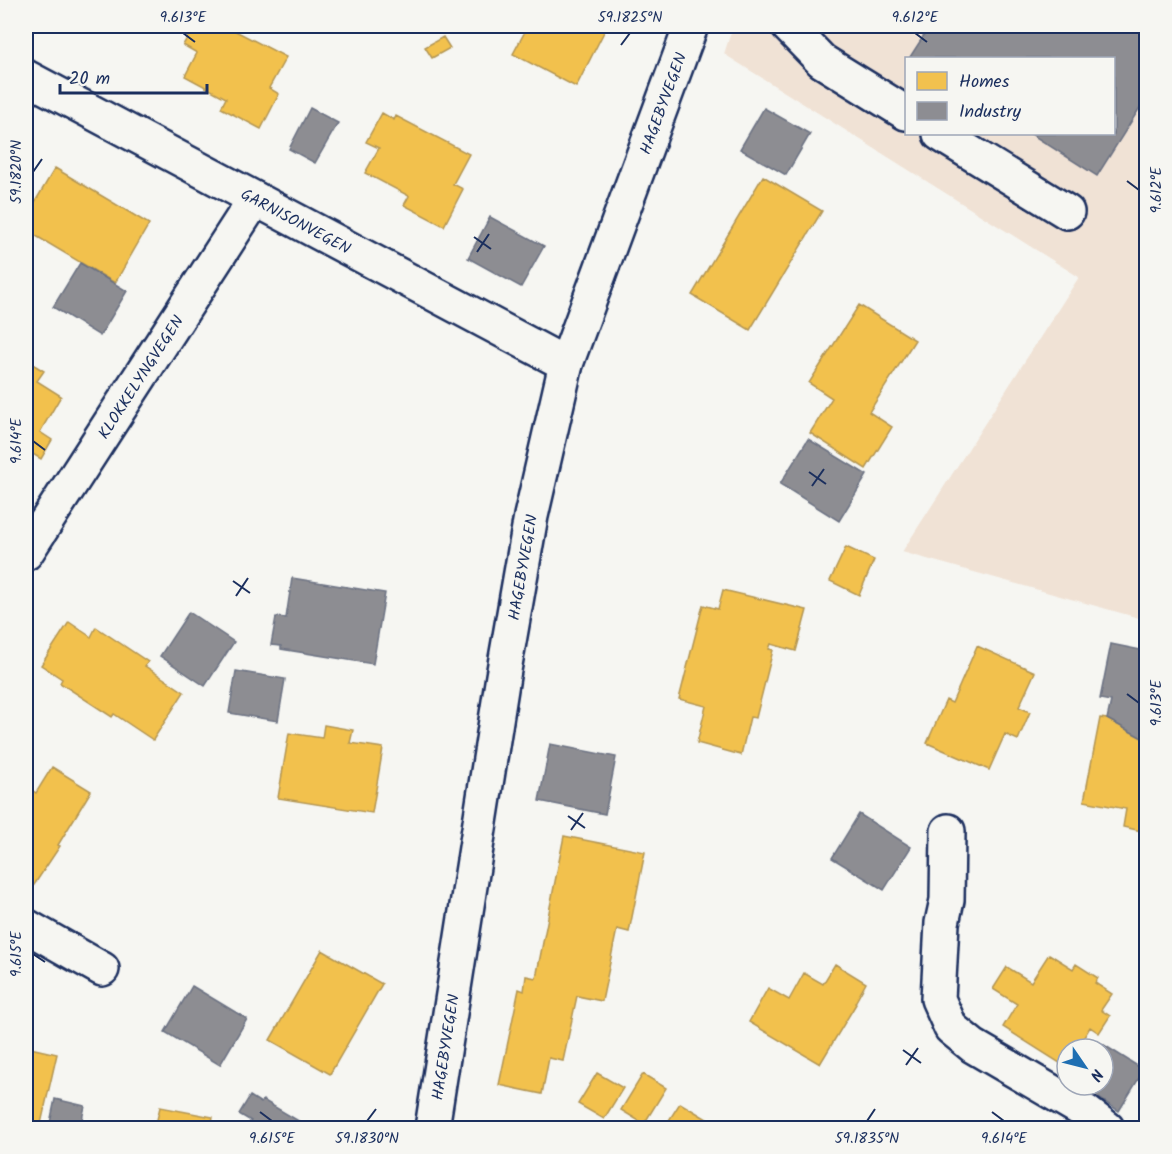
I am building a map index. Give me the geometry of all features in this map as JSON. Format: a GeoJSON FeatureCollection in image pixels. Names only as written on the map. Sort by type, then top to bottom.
{"type":"FeatureCollection","features":[{"type":"Feature","properties":{"kind":"street","name":"HAGEBYVEGEN"},"geometry":{"type":"LineString","coordinates":[[432,1128],[503,675],[531,516],[566,364],[691,26]]}},
{"type":"Feature","properties":{"kind":"street"},"geometry":{"type":"LineString","coordinates":[[788,26],[822,61],[905,112]]}},
{"type":"Feature","properties":{"kind":"street","name":"GARNISONVEGEN"},"geometry":{"type":"LineString","coordinates":[[26,77],[566,364]]}},
{"type":"Feature","properties":{"kind":"street"},"geometry":{"type":"LineString","coordinates":[[941,135],[1067,212]]}},
{"type":"Feature","properties":{"kind":"street","name":"KLOKKELYNGVEGEN"},"geometry":{"type":"LineString","coordinates":[[26,554],[255,199]]}},
{"type":"Feature","properties":{"kind":"street"},"geometry":{"type":"LineString","coordinates":[[948,831],[946,900],[942,923],[938,999],[951,1028],[973,1046],[1086,1112],[1107,1128]]}},
{"type":"Feature","properties":{"kind":"street"},"geometry":{"type":"LineString","coordinates":[[26,926],[102,969]]}},
{"type":"Feature","properties":{"kind":"shaded area"},"geometry":{"type":"Polygon","coordinates":[[[733,26],[1146,26],[1146,620],[902,552],[1079,277],[724,54],[733,26]]]}},
{"type":"Feature","properties":{"kind":"building: Homes"},"geometry":{"type":"Polygon","coordinates":[[[194,26],[226,26],[286,57],[269,88],[279,94],[261,129],[221,108],[226,98],[185,76],[197,53],[183,45],[194,26]]]}},
{"type":"Feature","properties":{"kind":"building: Homes"},"geometry":{"type":"Polygon","coordinates":[[[528,26],[607,26],[576,87],[513,54],[528,26]]]}},
{"type":"Feature","properties":{"kind":"building: Homes"},"geometry":{"type":"Polygon","coordinates":[[[443,37],[450,48],[432,58],[425,47],[443,37]]]}},
{"type":"Feature","properties":{"kind":"building: Homes"},"geometry":{"type":"Polygon","coordinates":[[[382,113],[394,120],[396,116],[469,154],[453,184],[463,189],[444,226],[404,205],[409,196],[365,173],[379,148],[366,142],[382,113]]]}},
{"type":"Feature","properties":{"kind":"building: Homes"},"geometry":{"type":"Polygon","coordinates":[[[55,168],[149,224],[115,283],[26,230],[26,217],[55,168]]]}},
{"type":"Feature","properties":{"kind":"building: Homes"},"geometry":{"type":"Polygon","coordinates":[[[763,176],[822,211],[750,330],[692,295],[763,176]]]}},
{"type":"Feature","properties":{"kind":"building: Homes"},"geometry":{"type":"Polygon","coordinates":[[[859,305],[915,340],[869,412],[892,427],[866,469],[810,433],[832,398],[809,383],[859,305]]]}},
{"type":"Feature","properties":{"kind":"building: Homes"},"geometry":{"type":"Polygon","coordinates":[[[26,360],[44,371],[37,381],[61,396],[40,432],[52,440],[41,459],[26,450],[26,360]]]}},
{"type":"Feature","properties":{"kind":"building: Homes"},"geometry":{"type":"Polygon","coordinates":[[[846,547],[874,560],[859,595],[830,581],[846,547]]]}},
{"type":"Feature","properties":{"kind":"building: Homes"},"geometry":{"type":"Polygon","coordinates":[[[723,590],[807,610],[796,651],[771,644],[769,649],[773,650],[756,718],[750,717],[741,755],[697,743],[706,706],[679,699],[703,605],[718,609],[723,590]]]}},
{"type":"Feature","properties":{"kind":"building: Homes"},"geometry":{"type":"Polygon","coordinates":[[[69,622],[91,637],[96,627],[148,662],[145,666],[184,692],[153,740],[114,714],[112,717],[60,683],[62,679],[41,665],[69,622]]]}},
{"type":"Feature","properties":{"kind":"building: Homes"},"geometry":{"type":"Polygon","coordinates":[[[977,646],[1035,672],[1019,707],[1030,712],[1018,740],[1005,734],[989,770],[927,743],[946,700],[952,703],[977,646]]]}},
{"type":"Feature","properties":{"kind":"building: Homes"},"geometry":{"type":"Polygon","coordinates":[[[1100,718],[1107,719],[1146,740],[1146,832],[1123,827],[1126,809],[1084,801],[1100,718]]]}},
{"type":"Feature","properties":{"kind":"building: Homes"},"geometry":{"type":"Polygon","coordinates":[[[324,725],[353,730],[350,743],[383,748],[372,813],[278,798],[289,733],[322,738],[324,725]]]}},
{"type":"Feature","properties":{"kind":"building: Homes"},"geometry":{"type":"Polygon","coordinates":[[[52,767],[91,791],[58,845],[60,846],[28,894],[26,893],[26,786],[36,793],[52,767]]]}},
{"type":"Feature","properties":{"kind":"building: Homes"},"geometry":{"type":"Polygon","coordinates":[[[564,836],[645,852],[629,932],[617,929],[602,1001],[577,996],[563,1061],[549,1058],[542,1094],[499,1085],[519,989],[524,991],[526,976],[536,978],[564,836]]]}},
{"type":"Feature","properties":{"kind":"building: Homes"},"geometry":{"type":"Polygon","coordinates":[[[322,950],[382,984],[330,1074],[270,1040],[322,950]]]}},
{"type":"Feature","properties":{"kind":"building: Homes"},"geometry":{"type":"Polygon","coordinates":[[[1049,954],[1073,969],[1076,964],[1098,978],[1095,983],[1112,994],[1101,1010],[1110,1016],[1099,1033],[1090,1027],[1084,1037],[1055,1037],[1055,1060],[1003,1027],[1017,1004],[993,989],[1007,967],[1031,982],[1049,954]]]}},
{"type":"Feature","properties":{"kind":"building: Homes"},"geometry":{"type":"Polygon","coordinates":[[[835,964],[866,983],[820,1064],[749,1022],[768,988],[789,1000],[804,973],[823,984],[835,964]]]}},
{"type":"Feature","properties":{"kind":"building: Homes"},"geometry":{"type":"Polygon","coordinates":[[[26,1047],[57,1054],[40,1128],[26,1128],[26,1047]]]}},
{"type":"Feature","properties":{"kind":"building: Homes"},"geometry":{"type":"Polygon","coordinates":[[[597,1073],[623,1088],[604,1119],[578,1104],[597,1073]]]}},
{"type":"Feature","properties":{"kind":"building: Homes"},"geometry":{"type":"Polygon","coordinates":[[[643,1074],[666,1088],[644,1124],[621,1110],[643,1074]]]}},
{"type":"Feature","properties":{"kind":"building: Homes"},"geometry":{"type":"Polygon","coordinates":[[[680,1103],[722,1128],[664,1128],[680,1103]]]}},
{"type":"Feature","properties":{"kind":"building: Homes"},"geometry":{"type":"Polygon","coordinates":[[[160,1107],[213,1117],[211,1128],[155,1128],[160,1107]]]}},
{"type":"Feature","properties":{"kind":"building: Industry"},"geometry":{"type":"Polygon","coordinates":[[[930,26],[1146,26],[1146,98],[1097,176],[1033,135],[1115,135],[1115,57],[910,57],[930,26]]]}},
{"type":"Feature","properties":{"kind":"building: Industry"},"geometry":{"type":"Polygon","coordinates":[[[310,108],[338,123],[315,163],[289,149],[310,108]]]}},
{"type":"Feature","properties":{"kind":"building: Industry"},"geometry":{"type":"Polygon","coordinates":[[[764,108],[810,134],[786,175],[740,149],[764,108]]]}},
{"type":"Feature","properties":{"kind":"building: Industry"},"geometry":{"type":"Polygon","coordinates":[[[490,217],[544,246],[521,287],[468,258],[490,217]]]}},
{"type":"Feature","properties":{"kind":"building: Industry"},"geometry":{"type":"Polygon","coordinates":[[[80,263],[127,291],[100,336],[53,307],[80,263]]]}},
{"type":"Feature","properties":{"kind":"building: Industry"},"geometry":{"type":"Polygon","coordinates":[[[808,439],[867,475],[839,521],[780,484],[808,439]]]}},
{"type":"Feature","properties":{"kind":"building: Industry"},"geometry":{"type":"Polygon","coordinates":[[[292,578],[385,593],[373,664],[281,649],[281,646],[271,645],[276,617],[286,618],[292,578]]]}},
{"type":"Feature","properties":{"kind":"building: Industry"},"geometry":{"type":"Polygon","coordinates":[[[189,612],[234,642],[205,686],[160,656],[189,612]]]}},
{"type":"Feature","properties":{"kind":"building: Industry"},"geometry":{"type":"Polygon","coordinates":[[[1111,644],[1146,651],[1146,740],[1107,719],[1111,701],[1100,699],[1111,644]]]}},
{"type":"Feature","properties":{"kind":"building: Industry"},"geometry":{"type":"Polygon","coordinates":[[[236,671],[285,679],[278,721],[229,713],[236,671]]]}},
{"type":"Feature","properties":{"kind":"building: Industry"},"geometry":{"type":"Polygon","coordinates":[[[550,744],[616,757],[605,814],[539,801],[550,744]]]}},
{"type":"Feature","properties":{"kind":"building: Industry"},"geometry":{"type":"Polygon","coordinates":[[[859,814],[911,847],[884,890],[832,858],[859,814]]]}},
{"type":"Feature","properties":{"kind":"building: Industry"},"geometry":{"type":"Polygon","coordinates":[[[192,986],[247,1019],[220,1065],[165,1032],[192,986]]]}},
{"type":"Feature","properties":{"kind":"building: Industry"},"geometry":{"type":"Polygon","coordinates":[[[1115,1052],[1144,1070],[1119,1111],[1097,1097],[1115,1097],[1115,1052]]]}},
{"type":"Feature","properties":{"kind":"building: Industry"},"geometry":{"type":"Polygon","coordinates":[[[250,1096],[261,1103],[263,1100],[302,1123],[299,1128],[256,1128],[248,1124],[251,1121],[239,1114],[250,1096]]]}},
{"type":"Feature","properties":{"kind":"building: Industry"},"geometry":{"type":"Polygon","coordinates":[[[55,1099],[85,1106],[80,1128],[49,1128],[55,1099]]]}}]}
